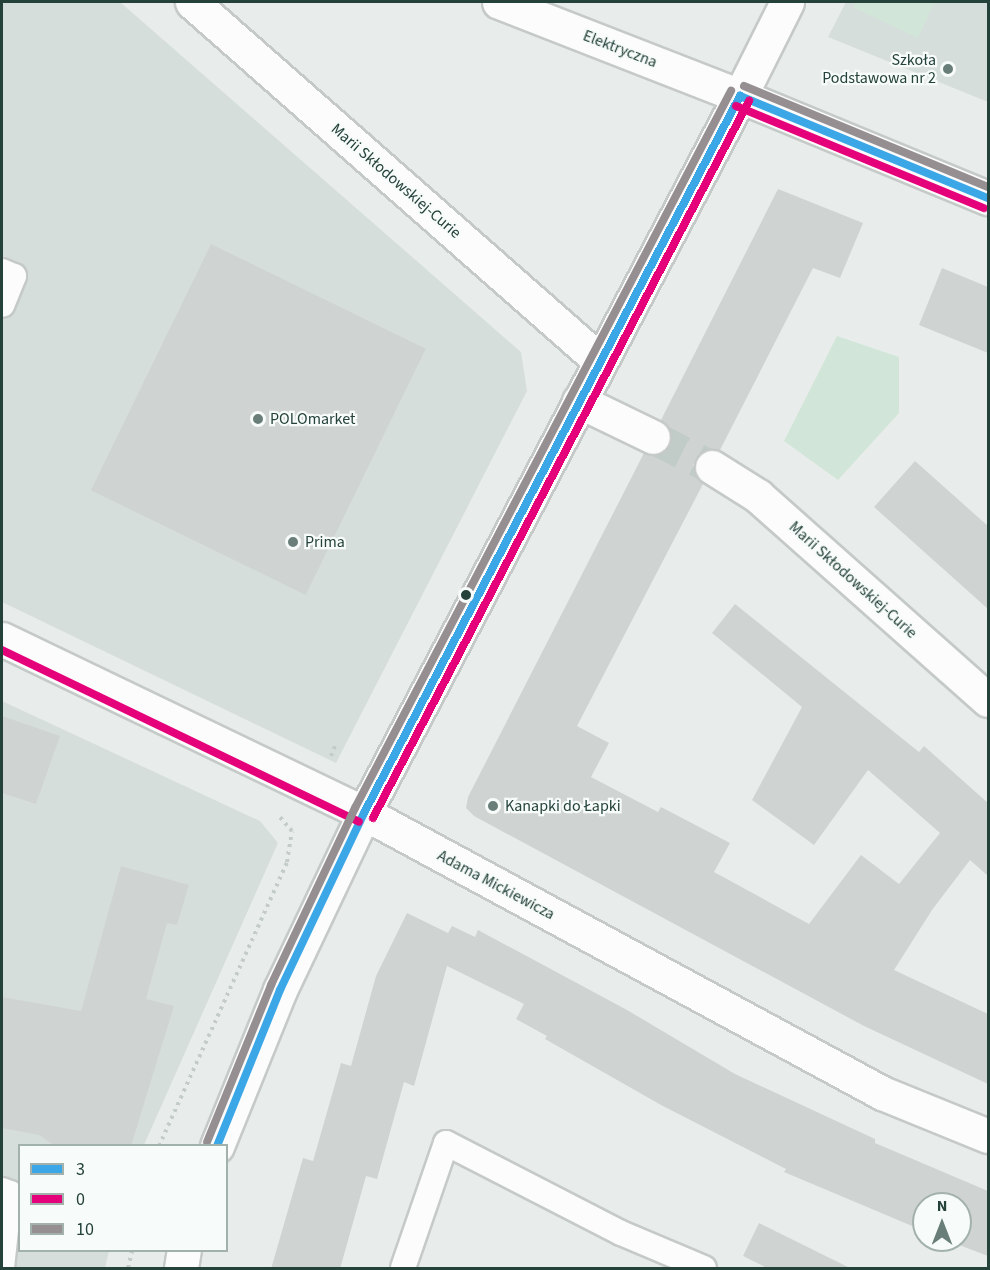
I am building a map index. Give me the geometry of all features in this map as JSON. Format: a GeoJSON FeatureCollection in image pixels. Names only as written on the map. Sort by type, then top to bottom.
{"type":"FeatureCollection","features":[{"type":"Feature","properties":{"kind":"street","name":"Marii Skłodowskiej-Curie"},"geometry":{"type":"LineString","coordinates":[[192,2],[600,361]]}},
{"type":"Feature","properties":{"kind":"street","name":"Elektryczna"},"geometry":{"type":"LineString","coordinates":[[499,2],[740,96],[988,198]]}},
{"type":"Feature","properties":{"kind":"street"},"geometry":{"type":"LineString","coordinates":[[218,1144],[280,990],[364,813],[787,2]]}},
{"type":"Feature","properties":{"kind":"street"},"geometry":{"type":"LineString","coordinates":[[579,401],[652,437]]}},
{"type":"Feature","properties":{"kind":"street","name":"Marii Skłodowskiej-Curie"},"geometry":{"type":"LineString","coordinates":[[712,467],[758,496],[988,700]]}},
{"type":"Feature","properties":{"kind":"street","name":"Adama Mickiewicza"},"geometry":{"type":"LineString","coordinates":[[2,639],[364,813],[882,1093],[988,1136]]}},
{"type":"Feature","properties":{"kind":"street"},"geometry":{"type":"LineString","coordinates":[[181,1269],[184,1252]]}},
{"type":"Feature","properties":{"kind":"lane"},"geometry":{"type":"LineString","coordinates":[[2,271],[14,276],[2,305]]}},
{"type":"Feature","properties":{"kind":"lane"},"geometry":{"type":"LineString","coordinates":[[403,1269],[446,1143],[621,1233],[704,1269]]}},
{"type":"Feature","properties":{"kind":"lane"},"geometry":{"type":"LineString","coordinates":[[2,1269],[10,1193]]}},
{"type":"Feature","properties":{"kind":"path"},"geometry":{"type":"LineString","coordinates":[[160,1144],[287,862],[292,831],[279,816]]}},
{"type":"Feature","properties":{"kind":"path"},"geometry":{"type":"LineString","coordinates":[[128,1269],[132,1252]]}},
{"type":"Feature","properties":{"kind":"shaded area"},"geometry":{"type":"Polygon","coordinates":[[[2,2],[120,2],[521,352],[527,391],[336,763],[2,602],[2,2]]]}},
{"type":"Feature","properties":{"kind":"shaded area","name":"Szkoła Podstawowa nr 2"},"geometry":{"type":"Polygon","coordinates":[[[846,2],[988,2],[988,102],[828,37],[846,2]]]}},
{"type":"Feature","properties":{"kind":"shaded area"},"geometry":{"type":"Polygon","coordinates":[[[2,701],[260,821],[278,843],[144,1144],[18,1144],[18,1252],[109,1252],[105,1268],[2,1268],[2,701]]]}},
{"type":"Feature","properties":{"kind":"green space"},"geometry":{"type":"Polygon","coordinates":[[[856,2],[934,2],[918,38],[853,7],[856,2]]]}},
{"type":"Feature","properties":{"kind":"green space"},"geometry":{"type":"Polygon","coordinates":[[[837,336],[899,357],[899,413],[838,480],[784,441],[837,336]]]}},
{"type":"Feature","properties":{"kind":"building"},"geometry":{"type":"Polygon","coordinates":[[[778,189],[863,223],[840,278],[813,268],[720,450],[704,450],[696,458],[693,466],[695,475],[703,484],[577,726],[609,743],[591,777],[658,812],[661,807],[730,843],[714,872],[809,924],[861,855],[899,884],[940,833],[868,770],[814,845],[752,800],[802,707],[712,633],[735,604],[919,752],[924,746],[988,803],[988,876],[970,860],[932,910],[894,970],[988,1014],[988,1084],[864,1026],[474,816],[466,808],[468,797],[644,453],[655,456],[670,446],[672,435],[668,426],[661,420],[778,189]]]}},
{"type":"Feature","properties":{"kind":"building","name":"POLOmarket"},"geometry":{"type":"Polygon","coordinates":[[[211,244],[426,349],[306,595],[91,490],[211,244]]]}},
{"type":"Feature","properties":{"kind":"building"},"geometry":{"type":"Polygon","coordinates":[[[942,268],[988,287],[988,353],[919,325],[942,268]]]}},
{"type":"Feature","properties":{"kind":"building"},"geometry":{"type":"Polygon","coordinates":[[[915,461],[988,526],[988,609],[874,507],[915,461]]]}},
{"type":"Feature","properties":{"kind":"building"},"geometry":{"type":"Polygon","coordinates":[[[2,716],[60,736],[36,804],[2,793],[2,716]]]}},
{"type":"Feature","properties":{"kind":"building"},"geometry":{"type":"Polygon","coordinates":[[[121,866],[189,885],[177,925],[167,923],[146,999],[174,1006],[132,1144],[52,1144],[39,1135],[2,1128],[2,997],[81,1011],[121,866]]]}},
{"type":"Feature","properties":{"kind":"building"},"geometry":{"type":"Polygon","coordinates":[[[407,913],[448,933],[452,926],[475,937],[478,930],[627,1010],[735,1074],[875,1139],[875,1143],[988,1191],[988,1256],[972,1250],[972,1192],[912,1192],[912,1226],[784,1172],[786,1169],[661,1105],[545,1039],[547,1036],[516,1019],[524,1004],[447,966],[414,1086],[404,1082],[377,1179],[366,1176],[340,1269],[271,1269],[303,1158],[313,1161],[341,1063],[351,1066],[376,976],[407,913]]]}},
{"type":"Feature","properties":{"kind":"building"},"geometry":{"type":"Polygon","coordinates":[[[759,1223],[852,1269],[769,1269],[743,1256],[759,1223]]]}},
{"type":"Feature","properties":{"kind":"tunnel"},"geometry":{"type":"LineString","coordinates":[[653,437],[712,467]]}},
{"type":"Feature","properties":{"kind":"transit line","name":"10"},"geometry":{"type":"LineString","coordinates":[[744,86],[988,187]]}},
{"type":"Feature","properties":{"kind":"transit line","name":"10"},"geometry":{"type":"LineString","coordinates":[[207,1142],[271,985],[355,808],[731,91]]}},
{"type":"Feature","properties":{"kind":"transit line","name":"3"},"geometry":{"type":"LineString","coordinates":[[740,96],[988,198]]}},
{"type":"Feature","properties":{"kind":"transit line","name":"3"},"geometry":{"type":"LineString","coordinates":[[218,1144],[280,990],[364,813],[740,96]]}},
{"type":"Feature","properties":{"kind":"transit line","name":"0"},"geometry":{"type":"LineString","coordinates":[[373,818],[749,101]]}},
{"type":"Feature","properties":{"kind":"transit line","name":"0"},"geometry":{"type":"LineString","coordinates":[[736,106],[984,208]]}},
{"type":"Feature","properties":{"kind":"transit line","name":"0"},"geometry":{"type":"LineString","coordinates":[[2,650],[359,822]]}},
{"type":"Feature","properties":{"kind":"place","name":"Szkoła Podstawowa nr 2"},"geometry":{"type":"Point","coordinates":[948,69]}},
{"type":"Feature","properties":{"kind":"place","name":"POLOmarket"},"geometry":{"type":"Point","coordinates":[258,419]}},
{"type":"Feature","properties":{"kind":"place","name":"Prima"},"geometry":{"type":"Point","coordinates":[293,542]}},
{"type":"Feature","properties":{"kind":"place","name":"Kanapki do Łapki"},"geometry":{"type":"Point","coordinates":[493,806]}}]}
